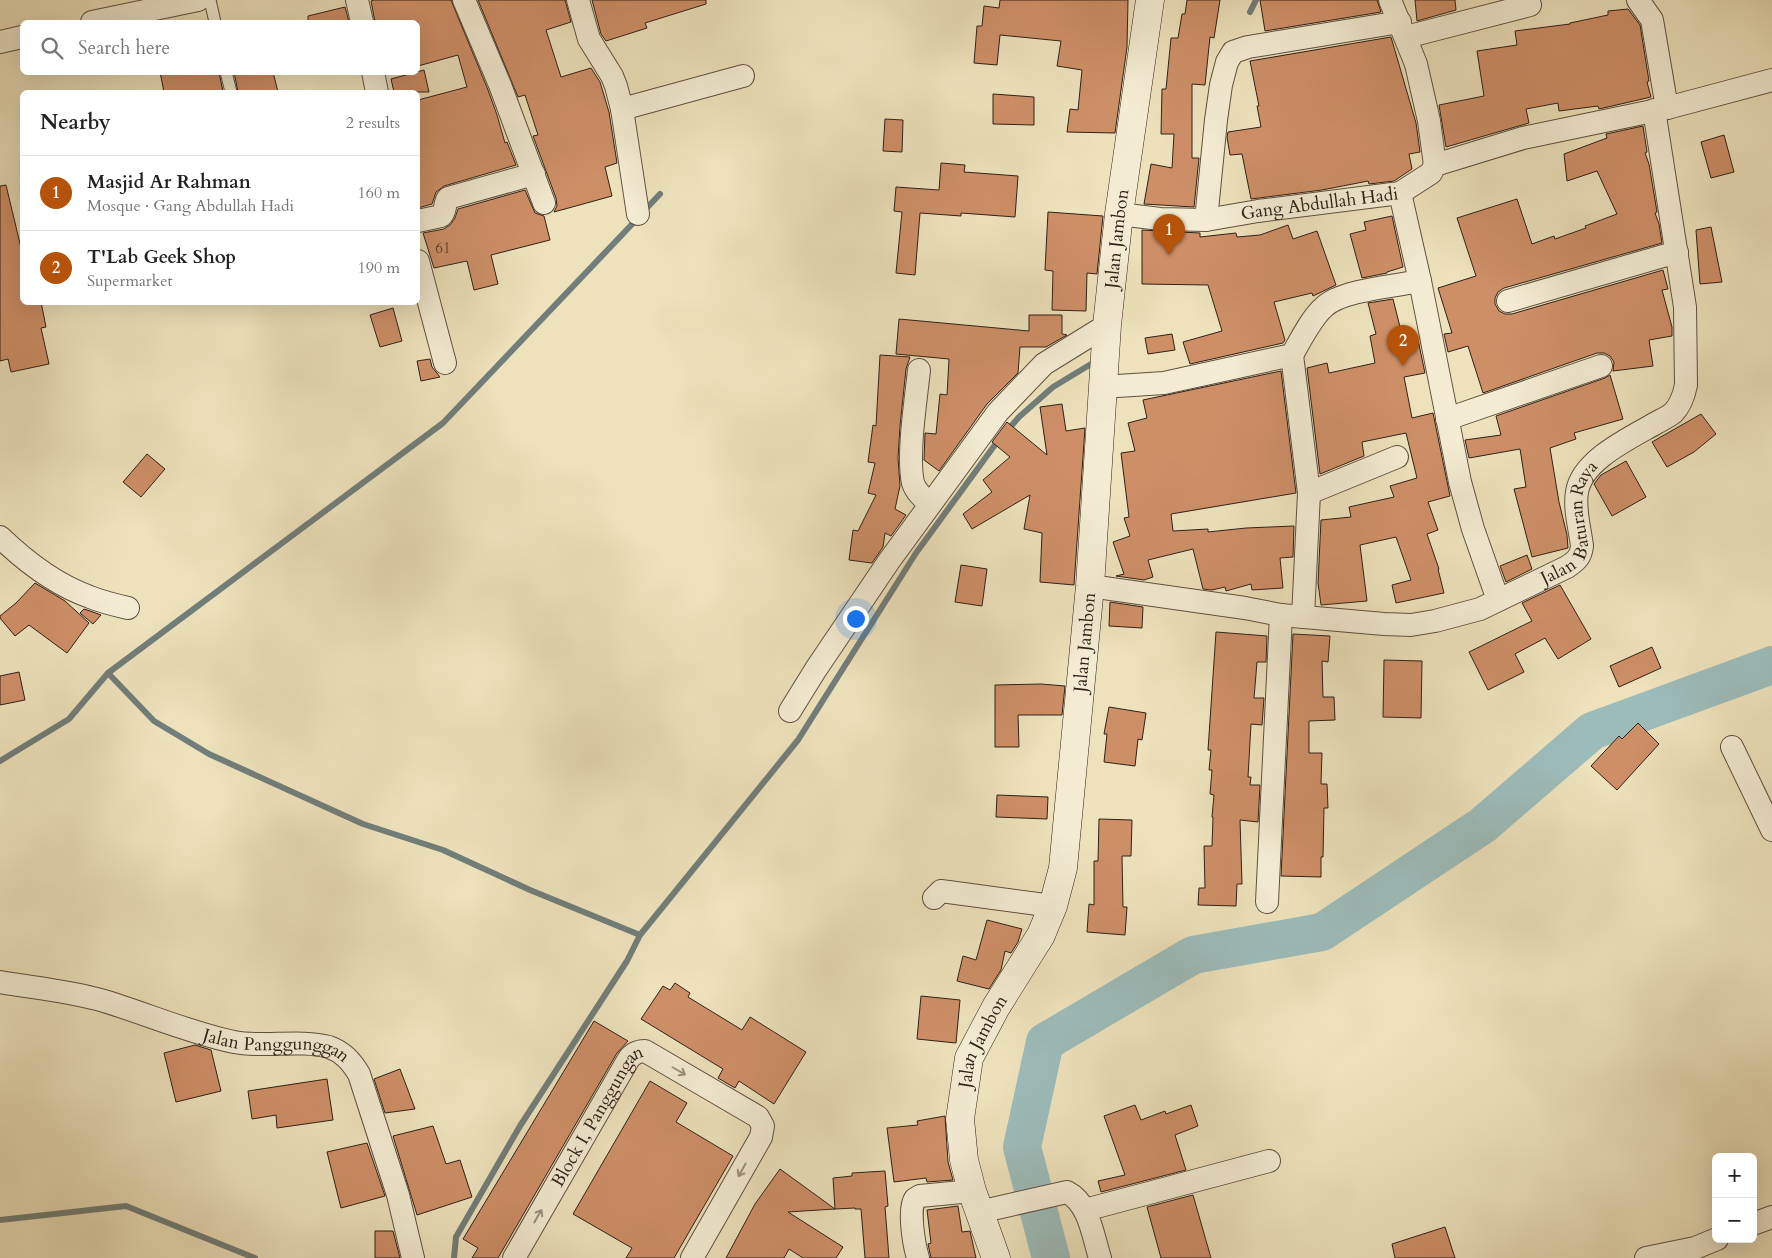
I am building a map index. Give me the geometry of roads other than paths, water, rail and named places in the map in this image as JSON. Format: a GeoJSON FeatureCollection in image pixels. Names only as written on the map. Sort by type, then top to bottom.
{"type":"FeatureCollection","features":[{"type":"Feature","properties":{"kind":"main road","name":"Jalan Jambon"},"geometry":{"type":"LineString","coordinates":[[996,1258],[975,1201],[964,1160],[960,1119],[969,1058],[996,1007],[1041,935],[1053,906],[1063,868],[1090,586],[1107,325],[1119,214],[1150,0]]}},
{"type":"Feature","properties":{"kind":"street"},"geometry":{"type":"LineString","coordinates":[[102,20],[198,0]]}},
{"type":"Feature","properties":{"kind":"street"},"geometry":{"type":"LineString","coordinates":[[357,0],[362,20]]}},
{"type":"Feature","properties":{"kind":"street"},"geometry":{"type":"LineString","coordinates":[[464,0],[500,85],[544,203]]}},
{"type":"Feature","properties":{"kind":"street"},"geometry":{"type":"LineString","coordinates":[[578,0],[584,27],[594,48],[612,76],[622,109],[638,214]]}},
{"type":"Feature","properties":{"kind":"street"},"geometry":{"type":"LineString","coordinates":[[1390,0],[1416,64],[1429,121],[1435,166]]}},
{"type":"Feature","properties":{"kind":"street","name":"Jalan Baturan Raya"},"geometry":{"type":"LineString","coordinates":[[1090,586],[1245,608],[1281,615],[1384,624],[1411,624],[1435,621],[1480,609],[1567,567],[1577,560],[1581,554],[1582,546],[1576,493],[1579,482],[1585,472],[1596,461],[1617,446],[1673,413],[1684,395],[1686,386],[1685,307],[1660,109],[1652,20],[1638,0]]}},
{"type":"Feature","properties":{"kind":"street"},"geometry":{"type":"LineString","coordinates":[[1206,220],[1221,85],[1227,62],[1232,52],[1248,47],[1403,30],[1530,6]]}},
{"type":"Feature","properties":{"kind":"street"},"geometry":{"type":"LineString","coordinates":[[0,42],[20,37]]}},
{"type":"Feature","properties":{"kind":"street"},"geometry":{"type":"LineString","coordinates":[[374,75],[378,90]]}},
{"type":"Feature","properties":{"kind":"street"},"geometry":{"type":"LineString","coordinates":[[622,109],[743,76]]}},
{"type":"Feature","properties":{"kind":"street","name":"Gang Abdullah Hadi"},"geometry":{"type":"LineString","coordinates":[[1119,214],[1160,219],[1206,220],[1258,211],[1400,194],[1431,173],[1435,166],[1523,138],[1660,109],[1772,80]]}},
{"type":"Feature","properties":{"kind":"street"},"geometry":{"type":"LineString","coordinates":[[420,221],[441,216],[448,198],[534,174]]}},
{"type":"Feature","properties":{"kind":"street"},"geometry":{"type":"LineString","coordinates":[[1400,194],[1467,506],[1498,600]]}},
{"type":"Feature","properties":{"kind":"street"},"geometry":{"type":"LineString","coordinates":[[1508,301],[1677,252]]}},
{"type":"Feature","properties":{"kind":"street"},"geometry":{"type":"LineString","coordinates":[[420,269],[445,363]]}},
{"type":"Feature","properties":{"kind":"street"},"geometry":{"type":"LineString","coordinates":[[1303,617],[1309,493],[1292,355],[1318,313],[1324,306],[1334,300],[1354,293],[1420,281]]}},
{"type":"Feature","properties":{"kind":"street"},"geometry":{"type":"LineString","coordinates":[[790,711],[873,584],[998,412],[1044,364],[1107,325]]}},
{"type":"Feature","properties":{"kind":"street"},"geometry":{"type":"LineString","coordinates":[[1102,387],[1164,383],[1292,355]]}},
{"type":"Feature","properties":{"kind":"street"},"geometry":{"type":"LineString","coordinates":[[1447,419],[1601,366]]}},
{"type":"Feature","properties":{"kind":"street"},"geometry":{"type":"LineString","coordinates":[[919,370],[913,433],[912,474],[916,490],[930,504]]}},
{"type":"Feature","properties":{"kind":"street"},"geometry":{"type":"LineString","coordinates":[[1309,493],[1397,457]]}},
{"type":"Feature","properties":{"kind":"street"},"geometry":{"type":"LineString","coordinates":[[0,537],[36,567],[68,588],[90,597],[128,608]]}},
{"type":"Feature","properties":{"kind":"street"},"geometry":{"type":"LineString","coordinates":[[1267,902],[1281,615]]}},
{"type":"Feature","properties":{"kind":"street"},"geometry":{"type":"LineString","coordinates":[[1732,747],[1772,830]]}},
{"type":"Feature","properties":{"kind":"street"},"geometry":{"type":"LineString","coordinates":[[934,898],[940,891],[1053,906]]}},
{"type":"Feature","properties":{"kind":"street","name":"Jalan Panggunggan"},"geometry":{"type":"LineString","coordinates":[[0,982],[103,1001],[200,1033],[236,1042],[251,1044],[314,1044],[342,1053],[352,1062],[359,1074],[398,1195],[413,1258]]}},
{"type":"Feature","properties":{"kind":"street","name":"Block I, Panggungan"},"geometry":{"type":"LineString","coordinates":[[514,1258],[628,1060],[636,1053],[645,1051],[758,1117],[763,1126],[761,1137],[692,1258]]}},
{"type":"Feature","properties":{"kind":"street"},"geometry":{"type":"LineString","coordinates":[[1085,1210],[1269,1161]]}},
{"type":"Feature","properties":{"kind":"street"},"geometry":{"type":"LineString","coordinates":[[918,1258],[914,1240],[912,1207],[915,1199],[920,1196],[975,1201],[1015,1202],[1060,1192],[1074,1195],[1085,1210],[1100,1258]]}},
{"type":"Feature","properties":{"kind":"street"},"geometry":{"type":"LineString","coordinates":[[1757,1222],[1772,1216]]}},
{"type":"Feature","properties":{"kind":"street"},"geometry":{"type":"LineString","coordinates":[[1646,1258],[1695,1248],[1712,1241]]}},
{"type":"Feature","properties":{"kind":"lane"},"geometry":{"type":"LineString","coordinates":[[210,0],[215,20]]}},
{"type":"Feature","properties":{"kind":"lane"},"geometry":{"type":"LineString","coordinates":[[227,75],[230,90]]}},
{"type":"Feature","properties":{"kind":"waterway"},"geometry":{"type":"LineString","coordinates":[[1250,12],[1256,0]]}},
{"type":"Feature","properties":{"kind":"waterway"},"geometry":{"type":"LineString","coordinates":[[644,211],[660,194]]}},
{"type":"Feature","properties":{"kind":"waterway"},"geometry":{"type":"LineString","coordinates":[[637,219],[443,423],[108,673],[154,721],[209,754],[363,824],[443,850],[530,890],[640,935]]}},
{"type":"Feature","properties":{"kind":"waterway"},"geometry":{"type":"LineString","coordinates":[[1007,431],[1019,417],[1053,387],[1096,361]]}},
{"type":"Feature","properties":{"kind":"waterway"},"geometry":{"type":"LineString","coordinates":[[454,1258],[456,1237],[520,1126],[627,961],[640,935],[798,740],[916,553],[1000,438]]}},
{"type":"Feature","properties":{"kind":"waterway"},"geometry":{"type":"LineString","coordinates":[[1051,1258],[1022,1147],[1045,1042],[1193,955],[1322,932],[1483,825],[1592,731],[1772,665]]}},
{"type":"Feature","properties":{"kind":"waterway"},"geometry":{"type":"LineString","coordinates":[[0,761],[69,719],[108,673]]}},
{"type":"Feature","properties":{"kind":"waterway"},"geometry":{"type":"LineString","coordinates":[[0,1220],[126,1206],[255,1258]]}},
{"type":"Feature","properties":{"kind":"place","name":"Masjid Ar Rahman"},"geometry":{"type":"Point","coordinates":[1169,255]}},
{"type":"Feature","properties":{"kind":"place","name":"T'Lab Geek Shop"},"geometry":{"type":"Point","coordinates":[1403,366]}}]}
